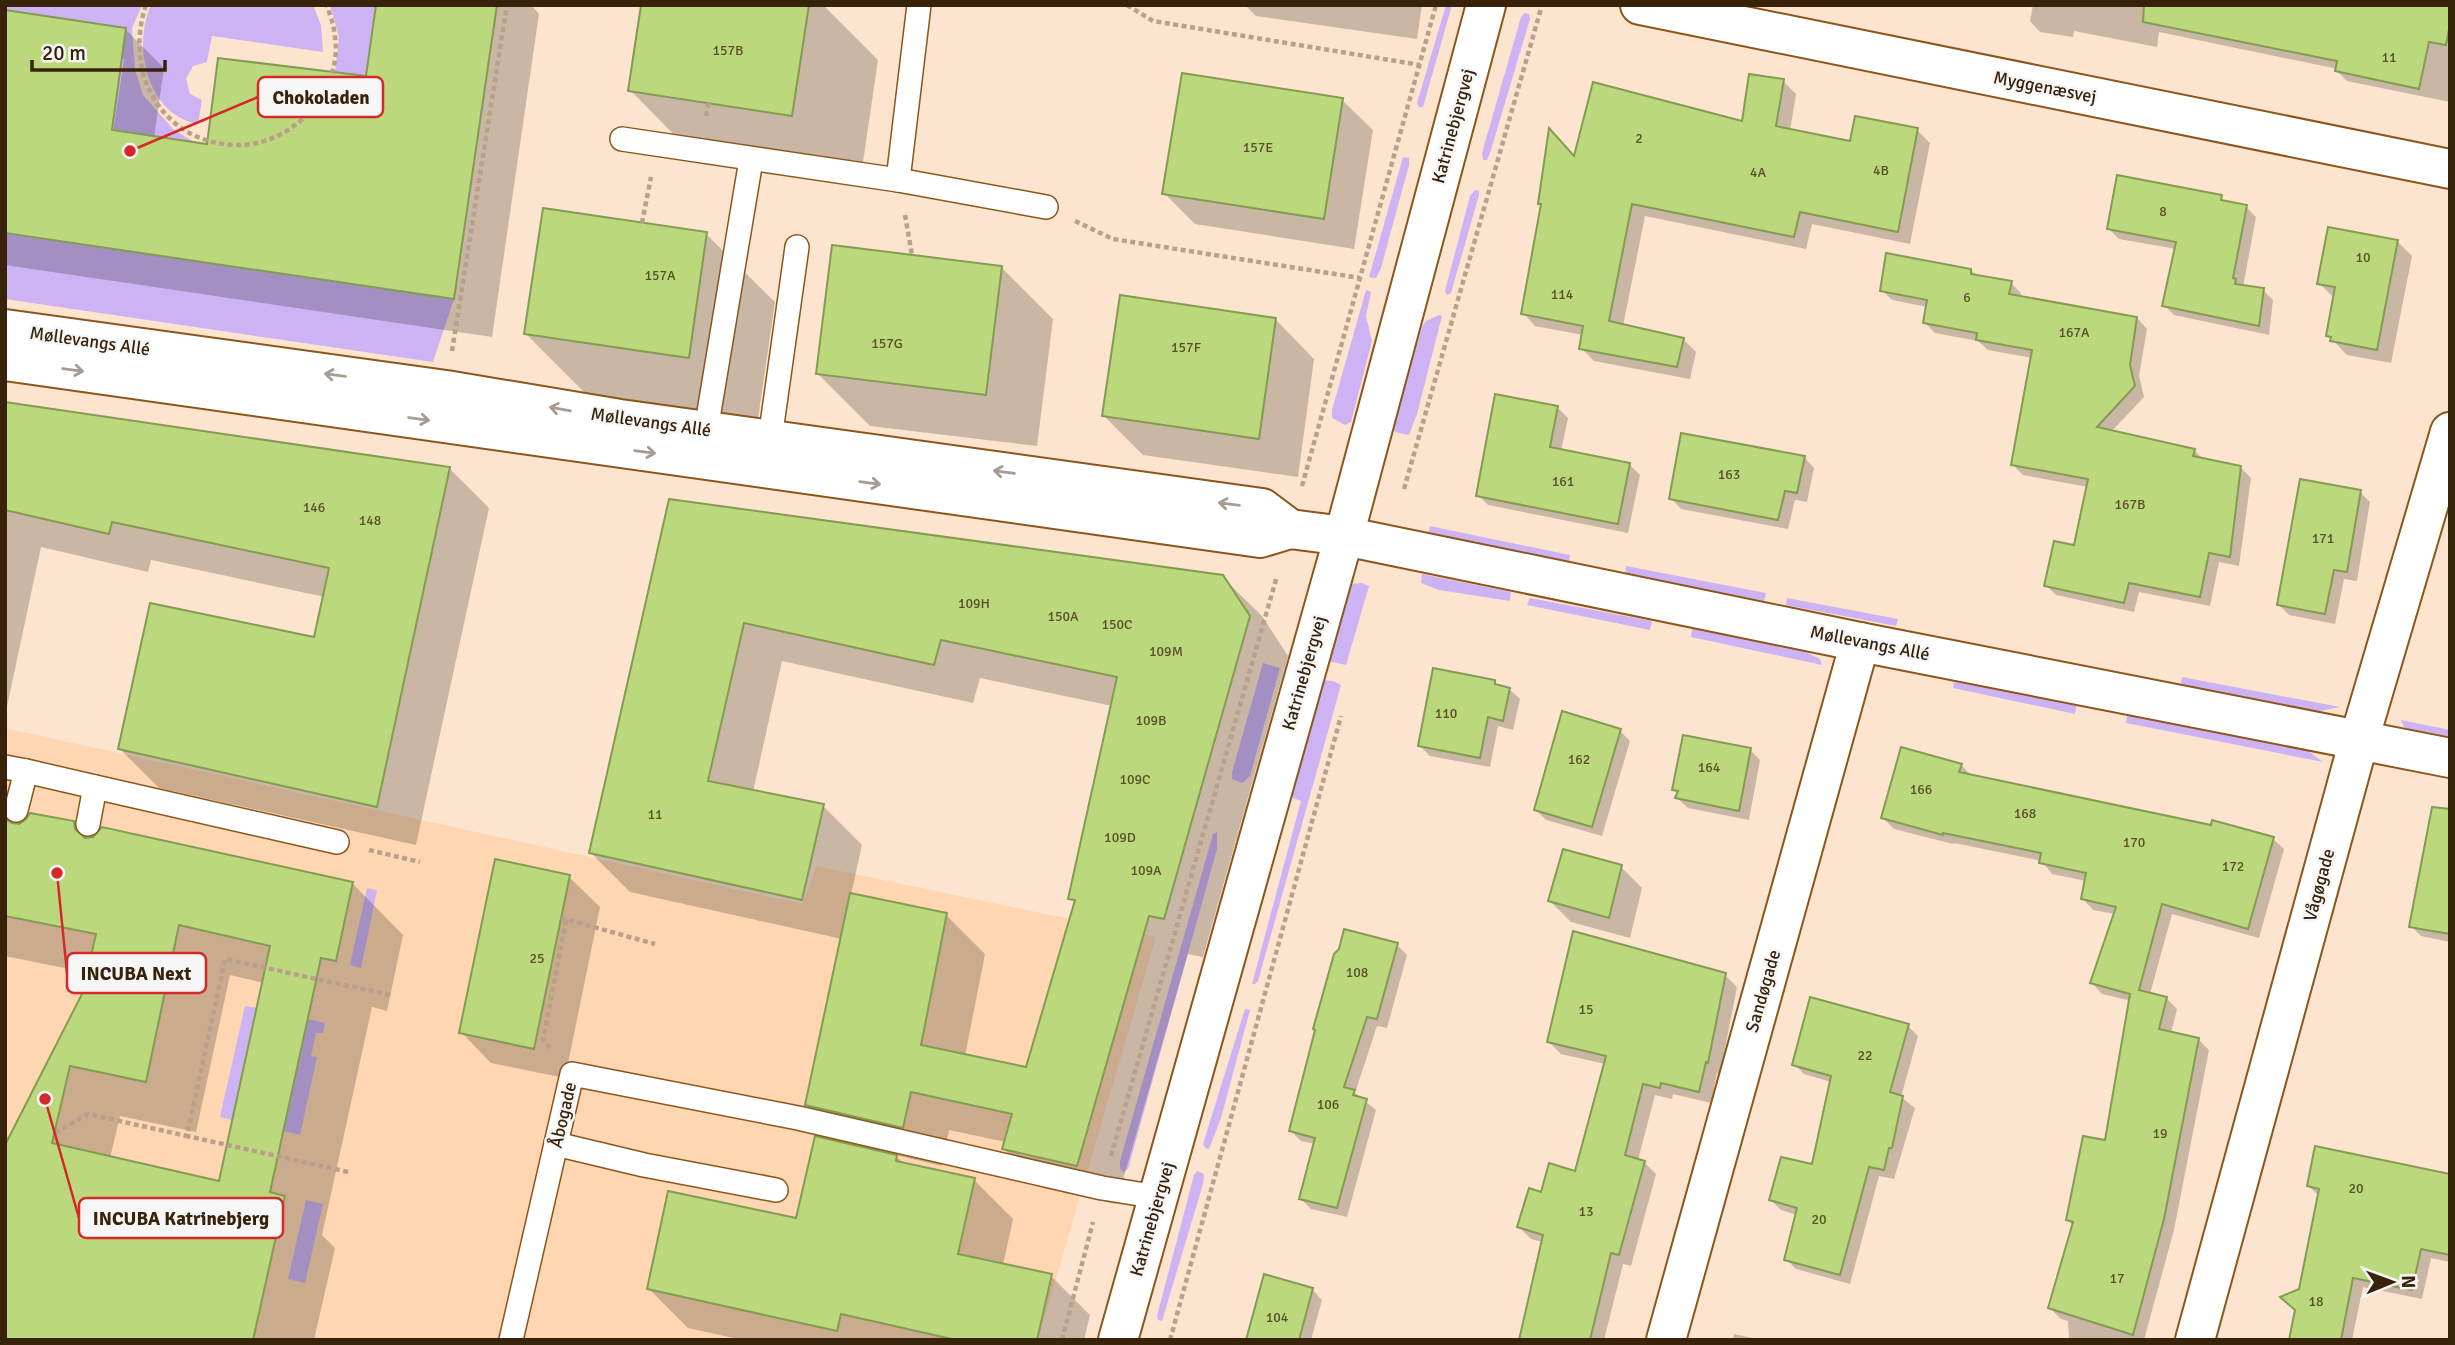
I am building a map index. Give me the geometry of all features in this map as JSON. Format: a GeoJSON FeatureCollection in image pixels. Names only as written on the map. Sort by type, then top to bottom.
{"type":"FeatureCollection","features":[{"type":"Feature","properties":{"kind":"street","name":"Katrinebjergvej"},"geometry":{"type":"LineString","coordinates":[[1118,1340],[1343,536],[1486,5]]}},
{"type":"Feature","properties":{"kind":"street","name":"Myggenæsvej"},"geometry":{"type":"LineString","coordinates":[[1640,5],[1702,11],[2450,169]]}},
{"type":"Feature","properties":{"kind":"street","name":"Møllevangs Allé"},"geometry":{"type":"LineString","coordinates":[[5,329],[446,390],[620,419],[1262,509],[1290,529]]}},
{"type":"Feature","properties":{"kind":"street","name":"Møllevangs Allé"},"geometry":{"type":"LineString","coordinates":[[5,361],[1260,538],[1290,529],[1343,536],[1860,642],[2450,758]]}},
{"type":"Feature","properties":{"kind":"street","name":"Vågøgade"},"geometry":{"type":"LineString","coordinates":[[2195,1340],[2360,740],[2450,432]]}},
{"type":"Feature","properties":{"kind":"street","name":"Sandøgade"},"geometry":{"type":"LineString","coordinates":[[1666,1340],[1860,642]]}},
{"type":"Feature","properties":{"kind":"lane"},"geometry":{"type":"LineString","coordinates":[[898,180],[919,5]]}},
{"type":"Feature","properties":{"kind":"lane"},"geometry":{"type":"LineString","coordinates":[[622,139],[898,180],[1046,207]]}},
{"type":"Feature","properties":{"kind":"lane"},"geometry":{"type":"LineString","coordinates":[[706,430],[751,160]]}},
{"type":"Feature","properties":{"kind":"lane"},"geometry":{"type":"LineString","coordinates":[[770,439],[797,247]]}},
{"type":"Feature","properties":{"kind":"lane"},"geometry":{"type":"LineString","coordinates":[[16,810],[15,769],[337,842]]}},
{"type":"Feature","properties":{"kind":"lane"},"geometry":{"type":"LineString","coordinates":[[88,824],[95,787]]}},
{"type":"Feature","properties":{"kind":"lane","name":"Åbogade"},"geometry":{"type":"LineString","coordinates":[[511,1340],[572,1074],[798,1118],[1102,1188]]}},
{"type":"Feature","properties":{"kind":"lane"},"geometry":{"type":"LineString","coordinates":[[556,1144],[644,1165],[776,1190]]}},
{"type":"Feature","properties":{"kind":"lane"},"geometry":{"type":"LineString","coordinates":[[1102,1188],[1158,1197]]}},
{"type":"Feature","properties":{"kind":"path"},"geometry":{"type":"LineString","coordinates":[[146,5],[138,38],[141,71],[154,100],[176,124],[205,140],[237,145],[269,140],[297,124],[320,100],[333,71],[336,38],[327,5]]}},
{"type":"Feature","properties":{"kind":"path"},"geometry":{"type":"LineString","coordinates":[[446,390],[507,5]]}},
{"type":"Feature","properties":{"kind":"path"},"geometry":{"type":"LineString","coordinates":[[1127,5],[1153,21],[1420,65]]}},
{"type":"Feature","properties":{"kind":"path"},"geometry":{"type":"LineString","coordinates":[[1062,1340],[1102,1188],[1436,5]]}},
{"type":"Feature","properties":{"kind":"path"},"geometry":{"type":"LineString","coordinates":[[1388,545],[1542,5]]}},
{"type":"Feature","properties":{"kind":"path"},"geometry":{"type":"LineString","coordinates":[[642,223],[657,145]]}},
{"type":"Feature","properties":{"kind":"path"},"geometry":{"type":"LineString","coordinates":[[1046,207],[1113,239],[1360,278]]}},
{"type":"Feature","properties":{"kind":"path"},"geometry":{"type":"LineString","coordinates":[[1170,1340],[1344,706]]}},
{"type":"Feature","properties":{"kind":"path"},"geometry":{"type":"LineString","coordinates":[[337,842],[420,862]]}},
{"type":"Feature","properties":{"kind":"path"},"geometry":{"type":"LineString","coordinates":[[543,1040],[564,919],[655,944]]}},
{"type":"Feature","properties":{"kind":"path"},"geometry":{"type":"LineString","coordinates":[[187,1136],[225,959],[390,995]]}},
{"type":"Feature","properties":{"kind":"path"},"geometry":{"type":"LineString","coordinates":[[55,1133],[88,1114],[348,1172]]}},
{"type":"Feature","properties":{"kind":"shaded area"},"geometry":{"type":"Polygon","coordinates":[[[5,5],[142,5],[132,28],[135,70],[143,95],[173,129],[194,142],[112,130],[126,28],[5,10],[5,5]]]}},
{"type":"Feature","properties":{"kind":"shaded area"},"geometry":{"type":"Polygon","coordinates":[[[151,5],[313,5],[321,25],[323,52],[212,36],[207,62],[193,66],[186,79],[190,94],[202,100],[198,124],[181,118],[166,107],[148,76],[143,40],[151,5]]]}},
{"type":"Feature","properties":{"kind":"shaded area"},"geometry":{"type":"Polygon","coordinates":[[[330,5],[376,5],[353,165],[324,101],[335,72],[339,37],[330,5]]]}},
{"type":"Feature","properties":{"kind":"shaded area"},"geometry":{"type":"Polygon","coordinates":[[[1446,5],[1452,5],[1423,107],[1419,107],[1417,103],[1446,5]]]}},
{"type":"Feature","properties":{"kind":"shaded area"},"geometry":{"type":"Polygon","coordinates":[[[1525,13],[1529,14],[1530,19],[1490,153],[1487,160],[1483,160],[1482,153],[1521,17],[1525,13]]]}},
{"type":"Feature","properties":{"kind":"shaded area"},"geometry":{"type":"Polygon","coordinates":[[[1403,157],[1409,158],[1409,165],[1381,268],[1376,278],[1369,277],[1403,157]]]}},
{"type":"Feature","properties":{"kind":"shaded area"},"geometry":{"type":"Polygon","coordinates":[[[1475,190],[1479,191],[1479,195],[1451,293],[1447,295],[1445,291],[1470,196],[1475,190]]]}},
{"type":"Feature","properties":{"kind":"shaded area"},"geometry":{"type":"Polygon","coordinates":[[[5,233],[454,299],[433,362],[5,299],[5,233]]]}},
{"type":"Feature","properties":{"kind":"shaded area"},"geometry":{"type":"Polygon","coordinates":[[[1366,290],[1371,292],[1366,316],[1372,341],[1351,422],[1345,425],[1332,418],[1332,410],[1366,290]]]}},
{"type":"Feature","properties":{"kind":"shaded area"},"geometry":{"type":"Polygon","coordinates":[[[1442,316],[1417,414],[1409,435],[1395,432],[1392,428],[1422,327],[1426,321],[1442,316]]]}},
{"type":"Feature","properties":{"kind":"shaded area"},"geometry":{"type":"Polygon","coordinates":[[[1430,526],[1570,555],[1569,563],[1427,540],[1430,526]]]}},
{"type":"Feature","properties":{"kind":"shaded area"},"geometry":{"type":"Polygon","coordinates":[[[1626,566],[1766,593],[1764,601],[1625,574],[1626,566]]]}},
{"type":"Feature","properties":{"kind":"shaded area"},"geometry":{"type":"Polygon","coordinates":[[[1422,574],[1511,592],[1510,601],[1439,590],[1421,583],[1422,574]]]}},
{"type":"Feature","properties":{"kind":"shaded area"},"geometry":{"type":"Polygon","coordinates":[[[1362,583],[1369,586],[1346,665],[1328,661],[1350,584],[1362,583]]]}},
{"type":"Feature","properties":{"kind":"shaded area"},"geometry":{"type":"Polygon","coordinates":[[[1530,598],[1652,621],[1650,630],[1527,605],[1530,598]]]}},
{"type":"Feature","properties":{"kind":"shaded area"},"geometry":{"type":"Polygon","coordinates":[[[1787,598],[1898,619],[1896,626],[1786,605],[1787,598]]]}},
{"type":"Feature","properties":{"kind":"shaded area"},"geometry":{"type":"Polygon","coordinates":[[[1692,628],[1798,648],[1820,659],[1822,665],[1691,637],[1692,628]]]}},
{"type":"Feature","properties":{"kind":"shaded area"},"geometry":{"type":"Polygon","coordinates":[[[1263,663],[1280,668],[1250,776],[1242,783],[1232,779],[1232,772],[1263,663]]]}},
{"type":"Feature","properties":{"kind":"shaded area"},"geometry":{"type":"Polygon","coordinates":[[[2182,677],[2340,707],[2320,711],[2181,685],[2182,677]]]}},
{"type":"Feature","properties":{"kind":"shaded area"},"geometry":{"type":"Polygon","coordinates":[[[1323,680],[1341,685],[1258,981],[1252,984],[1301,801],[1293,798],[1290,792],[1323,680]]]}},
{"type":"Feature","properties":{"kind":"shaded area"},"geometry":{"type":"Polygon","coordinates":[[[1954,682],[2077,704],[2075,714],[1953,688],[1954,682]]]}},
{"type":"Feature","properties":{"kind":"shaded area"},"geometry":{"type":"Polygon","coordinates":[[[2127,714],[2308,751],[2323,762],[2126,723],[2127,714]]]}},
{"type":"Feature","properties":{"kind":"shaded area"},"geometry":{"type":"Polygon","coordinates":[[[2401,720],[2450,730],[2450,737],[2410,730],[2404,727],[2401,720]]]}},
{"type":"Feature","properties":{"kind":"shaded area"},"geometry":{"type":"Polygon","coordinates":[[[5,728],[803,904],[816,866],[1156,937],[1038,1340],[5,1340],[5,728]]]}},
{"type":"Feature","properties":{"kind":"shaded area"},"geometry":{"type":"Polygon","coordinates":[[[1217,832],[1217,849],[1128,1169],[1123,1172],[1120,1161],[1213,834],[1217,832]]]}},
{"type":"Feature","properties":{"kind":"shaded area"},"geometry":{"type":"Polygon","coordinates":[[[367,888],[377,890],[361,968],[350,965],[367,888]]]}},
{"type":"Feature","properties":{"kind":"shaded area"},"geometry":{"type":"Polygon","coordinates":[[[245,1006],[257,1008],[232,1120],[220,1117],[245,1006]]]}},
{"type":"Feature","properties":{"kind":"shaded area"},"geometry":{"type":"Polygon","coordinates":[[[1245,1009],[1250,1010],[1221,1118],[1209,1149],[1205,1148],[1203,1144],[1245,1009]]]}},
{"type":"Feature","properties":{"kind":"shaded area"},"geometry":{"type":"Polygon","coordinates":[[[308,1019],[325,1023],[323,1033],[316,1033],[311,1056],[317,1057],[300,1135],[283,1131],[308,1019]]]}},
{"type":"Feature","properties":{"kind":"shaded area"},"geometry":{"type":"Polygon","coordinates":[[[1197,1171],[1204,1174],[1203,1184],[1162,1321],[1158,1320],[1157,1316],[1197,1171]]]}},
{"type":"Feature","properties":{"kind":"shaded area"},"geometry":{"type":"Polygon","coordinates":[[[306,1200],[323,1204],[305,1283],[288,1279],[306,1200]]]}},
{"type":"Feature","properties":{"kind":"building"},"geometry":{"type":"Polygon","coordinates":[[[376,5],[497,5],[454,299],[5,233],[5,10],[126,28],[112,130],[207,144],[218,58],[366,76],[376,5]]]}},
{"type":"Feature","properties":{"kind":"building"},"geometry":{"type":"Polygon","coordinates":[[[641,5],[809,5],[792,116],[628,91],[641,5]]]}},
{"type":"Feature","properties":{"kind":"building"},"geometry":{"type":"Polygon","coordinates":[[[2144,5],[2450,5],[2450,24],[2446,45],[2429,42],[2419,89],[2335,71],[2337,61],[2143,22],[2144,5]]]}},
{"type":"Feature","properties":{"kind":"building"},"geometry":{"type":"Polygon","coordinates":[[[1182,73],[1343,98],[1324,219],[1162,194],[1182,73]]]}},
{"type":"Feature","properties":{"kind":"building"},"geometry":{"type":"Polygon","coordinates":[[[1749,74],[1784,79],[1776,126],[1850,141],[1855,116],[1918,128],[1898,232],[1800,212],[1794,237],[1632,204],[1609,321],[1684,338],[1677,367],[1579,349],[1583,326],[1521,314],[1541,204],[1538,204],[1549,128],[1574,156],[1593,82],[1742,121],[1749,74]]]}},
{"type":"Feature","properties":{"kind":"building"},"geometry":{"type":"Polygon","coordinates":[[[2117,175],[2222,195],[2221,200],[2247,205],[2233,278],[2236,279],[2235,284],[2264,288],[2259,326],[2162,306],[2176,242],[2107,229],[2117,175]]]}},
{"type":"Feature","properties":{"kind":"building"},"geometry":{"type":"Polygon","coordinates":[[[543,208],[707,232],[689,358],[524,334],[543,208]]]}},
{"type":"Feature","properties":{"kind":"building"},"geometry":{"type":"Polygon","coordinates":[[[2328,227],[2398,240],[2377,350],[2330,341],[2331,337],[2326,336],[2335,287],[2317,284],[2328,227]]]}},
{"type":"Feature","properties":{"kind":"building"},"geometry":{"type":"Polygon","coordinates":[[[832,245],[1002,266],[986,395],[816,374],[832,245]]]}},
{"type":"Feature","properties":{"kind":"building"},"geometry":{"type":"Polygon","coordinates":[[[1886,253],[1971,269],[1971,274],[2012,281],[2009,294],[2137,317],[2130,365],[2135,386],[2097,427],[2195,449],[2193,456],[2241,466],[2230,557],[2209,553],[2200,597],[2129,583],[2124,603],[2044,586],[2054,541],[2074,545],[2088,479],[2011,465],[2032,350],[1976,340],[1977,333],[1923,323],[1927,300],[1880,291],[1886,253]]]}},
{"type":"Feature","properties":{"kind":"building"},"geometry":{"type":"Polygon","coordinates":[[[1120,295],[1276,318],[1259,439],[1102,416],[1120,295]]]}},
{"type":"Feature","properties":{"kind":"building"},"geometry":{"type":"Polygon","coordinates":[[[1495,394],[1558,406],[1550,447],[1630,463],[1618,524],[1476,496],[1495,394]]]}},
{"type":"Feature","properties":{"kind":"building"},"geometry":{"type":"Polygon","coordinates":[[[5,402],[450,467],[377,807],[118,749],[150,603],[314,637],[329,568],[112,522],[109,534],[5,510],[5,402]]]}},
{"type":"Feature","properties":{"kind":"building"},"geometry":{"type":"Polygon","coordinates":[[[1681,433],[1805,456],[1797,493],[1785,491],[1778,520],[1669,499],[1681,433]]]}},
{"type":"Feature","properties":{"kind":"building"},"geometry":{"type":"Polygon","coordinates":[[[2300,479],[2361,490],[2347,572],[2334,570],[2325,614],[2277,605],[2300,479]]]}},
{"type":"Feature","properties":{"kind":"building"},"geometry":{"type":"Polygon","coordinates":[[[669,499],[1223,575],[1250,616],[1164,919],[1149,916],[1077,1166],[1002,1149],[1012,1114],[911,1092],[903,1128],[805,1105],[850,893],[947,913],[921,1045],[1026,1067],[1075,900],[1068,899],[1117,677],[941,640],[934,665],[744,623],[708,781],[824,804],[802,900],[589,853],[669,499]]]}},
{"type":"Feature","properties":{"kind":"building"},"geometry":{"type":"Polygon","coordinates":[[[1433,668],[1495,680],[1495,684],[1510,688],[1503,721],[1488,717],[1480,758],[1418,746],[1433,668]]]}},
{"type":"Feature","properties":{"kind":"building"},"geometry":{"type":"Polygon","coordinates":[[[1562,711],[1621,729],[1592,827],[1534,810],[1562,711]]]}},
{"type":"Feature","properties":{"kind":"building"},"geometry":{"type":"Polygon","coordinates":[[[1683,735],[1751,748],[1739,811],[1675,798],[1678,791],[1672,790],[1683,735]]]}},
{"type":"Feature","properties":{"kind":"building"},"geometry":{"type":"Polygon","coordinates":[[[1901,747],[1962,764],[1959,772],[2211,825],[2212,820],[2274,837],[2248,929],[2162,904],[2139,990],[2167,997],[2159,1029],[2199,1038],[2164,1219],[2133,1335],[2048,1308],[2073,1222],[2066,1220],[2083,1136],[2105,1140],[2130,994],[2090,983],[2116,907],[2081,899],[2086,873],[2039,863],[2041,853],[1943,835],[1881,818],[1901,747]]]}},
{"type":"Feature","properties":{"kind":"building"},"geometry":{"type":"Polygon","coordinates":[[[2432,807],[2450,809],[2450,934],[2409,927],[2432,807]]]}},
{"type":"Feature","properties":{"kind":"building"},"geometry":{"type":"Polygon","coordinates":[[[30,813],[74,821],[75,829],[85,838],[93,837],[102,827],[353,882],[336,961],[321,958],[270,1192],[285,1196],[253,1340],[5,1340],[5,1145],[83,992],[96,934],[5,916],[5,819],[19,824],[30,813]],[[179,925],[146,1082],[70,1066],[52,1143],[219,1181],[270,946],[179,925]]]}},
{"type":"Feature","properties":{"kind":"building"},"geometry":{"type":"Polygon","coordinates":[[[1563,849],[1622,865],[1609,918],[1548,901],[1563,849]]]}},
{"type":"Feature","properties":{"kind":"building"},"geometry":{"type":"Polygon","coordinates":[[[495,859],[570,875],[534,1049],[459,1033],[495,859]]]}},
{"type":"Feature","properties":{"kind":"building"},"geometry":{"type":"Polygon","coordinates":[[[1344,929],[1398,943],[1377,1019],[1367,1017],[1344,1087],[1355,1090],[1353,1095],[1367,1099],[1337,1208],[1299,1199],[1315,1138],[1289,1131],[1315,1030],[1313,1029],[1334,954],[1339,949],[1344,929]]]}},
{"type":"Feature","properties":{"kind":"building"},"geometry":{"type":"Polygon","coordinates":[[[1573,931],[1726,973],[1708,1063],[1706,1062],[1699,1092],[1661,1083],[1660,1088],[1643,1084],[1625,1155],[1645,1161],[1619,1255],[1611,1253],[1590,1340],[1519,1340],[1543,1235],[1517,1227],[1529,1188],[1541,1192],[1549,1163],[1575,1171],[1606,1056],[1547,1042],[1573,931]]]}},
{"type":"Feature","properties":{"kind":"building"},"geometry":{"type":"Polygon","coordinates":[[[1810,997],[1909,1024],[1890,1092],[1903,1096],[1892,1148],[1889,1148],[1884,1170],[1869,1167],[1840,1275],[1784,1260],[1797,1208],[1769,1200],[1781,1157],[1812,1164],[1831,1076],[1792,1065],[1810,997]]]}},
{"type":"Feature","properties":{"kind":"building"},"geometry":{"type":"Polygon","coordinates":[[[815,1136],[897,1155],[896,1161],[975,1178],[958,1254],[1052,1274],[1037,1340],[956,1340],[841,1314],[837,1331],[647,1289],[668,1191],[796,1218],[815,1136]]]}},
{"type":"Feature","properties":{"kind":"building"},"geometry":{"type":"Polygon","coordinates":[[[2315,1146],[2450,1174],[2450,1255],[2421,1249],[2412,1290],[2353,1278],[2341,1340],[2289,1340],[2295,1310],[2280,1297],[2299,1289],[2319,1189],[2307,1186],[2315,1146]]]}},
{"type":"Feature","properties":{"kind":"building"},"geometry":{"type":"Polygon","coordinates":[[[1264,1274],[1313,1288],[1299,1340],[1246,1340],[1264,1274]]]}},
{"type":"Feature","properties":{"kind":"place","name":"Chokoladen"},"geometry":{"type":"Point","coordinates":[130,151]}},
{"type":"Feature","properties":{"kind":"place","name":"INCUBA Next"},"geometry":{"type":"Point","coordinates":[57,873]}},
{"type":"Feature","properties":{"kind":"place","name":"INCUBA Katrinebjerg"},"geometry":{"type":"Point","coordinates":[45,1099]}}]}
